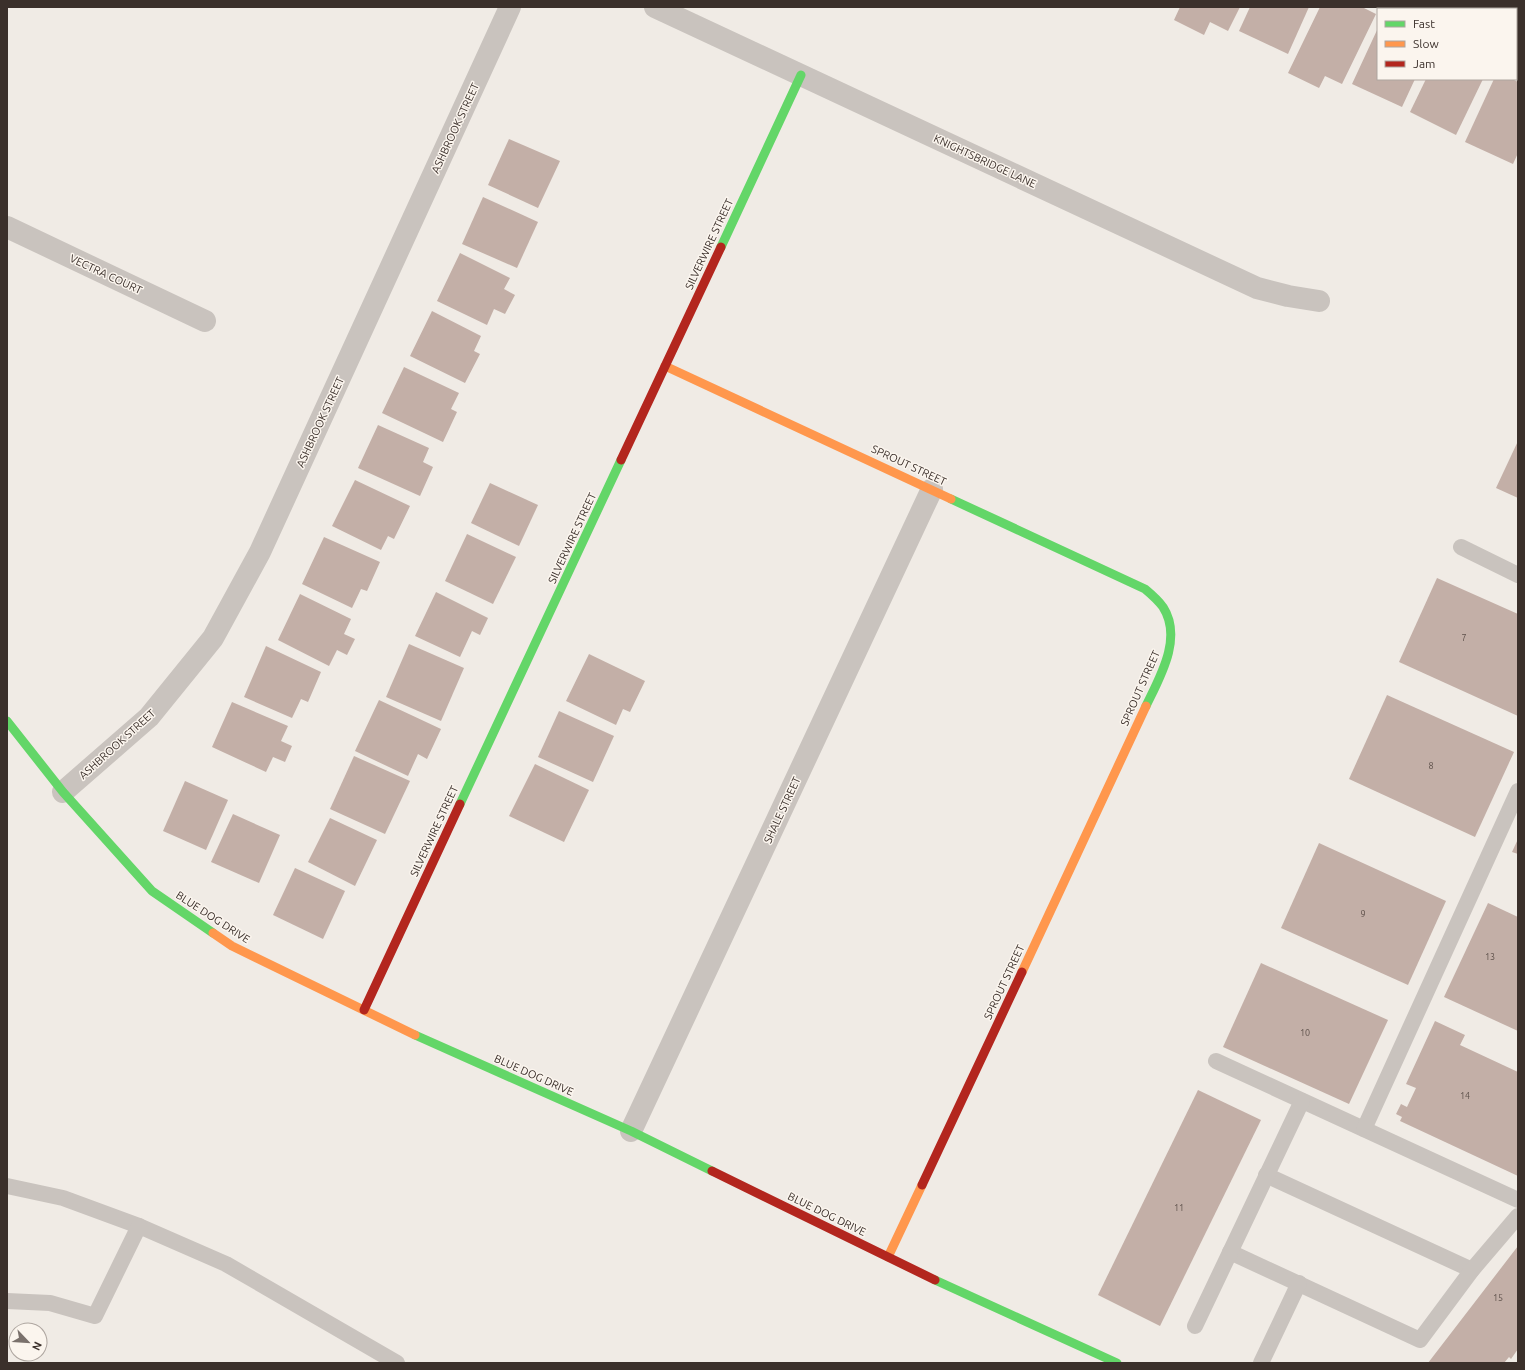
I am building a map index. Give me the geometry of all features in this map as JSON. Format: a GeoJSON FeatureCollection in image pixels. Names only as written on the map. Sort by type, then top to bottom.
{"type":"FeatureCollection","features":[{"type":"Feature","properties":{"kind":"street","name":"ASHBROOK STREET"},"geometry":{"type":"LineString","coordinates":[[63,792],[149,717],[213,638],[260,552],[510,7]]}},
{"type":"Feature","properties":{"kind":"street","name":"KNIGHTSBRIDGE LANE"},"geometry":{"type":"LineString","coordinates":[[655,7],[1257,288],[1288,296],[1319,301]]}},
{"type":"Feature","properties":{"kind":"street","name":"SILVERWIRE STREET"},"geometry":{"type":"LineString","coordinates":[[364,1010],[801,75]]}},
{"type":"Feature","properties":{"kind":"street","name":"VECTRA COURT"},"geometry":{"type":"LineString","coordinates":[[7,227],[205,321]]}},
{"type":"Feature","properties":{"kind":"street","name":"SPROUT STREET"},"geometry":{"type":"LineString","coordinates":[[665,366],[1145,589],[1152,594],[1165,610],[1171,629],[1171,644],[1159,678],[888,1257]]}},
{"type":"Feature","properties":{"kind":"street","name":"SHALE STREET"},"geometry":{"type":"LineString","coordinates":[[631,1131],[932,489]]}},
{"type":"Feature","properties":{"kind":"street","name":"BLUE DOG DRIVE"},"geometry":{"type":"LineString","coordinates":[[7,721],[63,792],[152,891],[232,946],[431,1043],[631,1131],[888,1257],[1117,1363]]}},
{"type":"Feature","properties":{"kind":"lane"},"geometry":{"type":"LineString","coordinates":[[1461,547],[1518,574]]}},
{"type":"Feature","properties":{"kind":"lane"},"geometry":{"type":"LineString","coordinates":[[1364,1129],[1518,791]]}},
{"type":"Feature","properties":{"kind":"lane"},"geometry":{"type":"LineString","coordinates":[[1216,1061],[1518,1200]]}},
{"type":"Feature","properties":{"kind":"lane"},"geometry":{"type":"LineString","coordinates":[[1195,1326],[1302,1101]]}},
{"type":"Feature","properties":{"kind":"lane"},"geometry":{"type":"LineString","coordinates":[[1266,1175],[1472,1270]]}},
{"type":"Feature","properties":{"kind":"lane"},"geometry":{"type":"LineString","coordinates":[[7,1186],[63,1198],[139,1226],[226,1264],[396,1363]]}},
{"type":"Feature","properties":{"kind":"lane"},"geometry":{"type":"LineString","coordinates":[[1230,1252],[1420,1340],[1472,1270],[1518,1216]]}},
{"type":"Feature","properties":{"kind":"lane"},"geometry":{"type":"LineString","coordinates":[[7,1301],[50,1303],[95,1316],[139,1226]]}},
{"type":"Feature","properties":{"kind":"lane"},"geometry":{"type":"LineString","coordinates":[[1261,1363],[1299,1283]]}},
{"type":"Feature","properties":{"kind":"building"},"geometry":{"type":"Polygon","coordinates":[[[1180,7],[1240,7],[1228,31],[1210,22],[1204,35],[1174,20],[1180,7]]]}},
{"type":"Feature","properties":{"kind":"building"},"geometry":{"type":"Polygon","coordinates":[[[1250,7],[1309,7],[1288,54],[1239,31],[1250,7]]]}},
{"type":"Feature","properties":{"kind":"building"},"geometry":{"type":"Polygon","coordinates":[[[1320,7],[1362,7],[1376,14],[1342,84],[1325,76],[1319,88],[1288,73],[1320,7]]]}},
{"type":"Feature","properties":{"kind":"building"},"geometry":{"type":"Polygon","coordinates":[[[1377,30],[1377,80],[1415,80],[1402,107],[1352,84],[1377,30]]]}},
{"type":"Feature","properties":{"kind":"building"},"geometry":{"type":"Polygon","coordinates":[[[1426,80],[1483,80],[1456,135],[1410,112],[1426,80]]]}},
{"type":"Feature","properties":{"kind":"building"},"geometry":{"type":"Polygon","coordinates":[[[1494,80],[1514,80],[1518,82],[1518,153],[1513,164],[1465,142],[1494,80]]]}},
{"type":"Feature","properties":{"kind":"building"},"geometry":{"type":"Polygon","coordinates":[[[509,139],[560,161],[538,208],[488,185],[509,139]]]}},
{"type":"Feature","properties":{"kind":"building"},"geometry":{"type":"Polygon","coordinates":[[[483,197],[538,222],[517,268],[462,244],[483,197]]]}},
{"type":"Feature","properties":{"kind":"building"},"geometry":{"type":"Polygon","coordinates":[[[460,253],[510,278],[504,289],[515,295],[505,314],[494,309],[487,325],[437,301],[460,253]]]}},
{"type":"Feature","properties":{"kind":"building"},"geometry":{"type":"Polygon","coordinates":[[[432,311],[481,336],[474,351],[480,354],[465,383],[410,356],[432,311]]]}},
{"type":"Feature","properties":{"kind":"building"},"geometry":{"type":"Polygon","coordinates":[[[404,367],[459,393],[451,409],[457,412],[443,442],[382,413],[404,367]]]}},
{"type":"Feature","properties":{"kind":"building"},"geometry":{"type":"Polygon","coordinates":[[[378,425],[429,448],[423,462],[433,467],[420,496],[358,468],[378,425]]]}},
{"type":"Feature","properties":{"kind":"building"},"geometry":{"type":"Polygon","coordinates":[[[1518,441],[1518,498],[1496,488],[1518,441]]]}},
{"type":"Feature","properties":{"kind":"building"},"geometry":{"type":"Polygon","coordinates":[[[355,480],[410,506],[394,539],[388,536],[381,550],[332,526],[355,480]]]}},
{"type":"Feature","properties":{"kind":"building"},"geometry":{"type":"Polygon","coordinates":[[[490,483],[538,505],[519,546],[471,523],[490,483]]]}},
{"type":"Feature","properties":{"kind":"building"},"geometry":{"type":"Polygon","coordinates":[[[467,534],[516,557],[493,604],[445,581],[467,534]]]}},
{"type":"Feature","properties":{"kind":"building"},"geometry":{"type":"Polygon","coordinates":[[[324,537],[380,562],[367,591],[361,589],[352,608],[302,584],[324,537]]]}},
{"type":"Feature","properties":{"kind":"building"},"geometry":{"type":"Polygon","coordinates":[[[1437,578],[1518,614],[1518,716],[1399,662],[1437,578]]]}},
{"type":"Feature","properties":{"kind":"building"},"geometry":{"type":"Polygon","coordinates":[[[436,592],[488,618],[480,635],[472,631],[460,657],[415,636],[436,592]]]}},
{"type":"Feature","properties":{"kind":"building"},"geometry":{"type":"Polygon","coordinates":[[[300,594],[351,619],[344,634],[355,639],[347,655],[337,650],[329,666],[278,640],[300,594]]]}},
{"type":"Feature","properties":{"kind":"building"},"geometry":{"type":"Polygon","coordinates":[[[409,644],[464,668],[441,721],[386,697],[409,644]]]}},
{"type":"Feature","properties":{"kind":"building"},"geometry":{"type":"Polygon","coordinates":[[[266,646],[321,672],[308,702],[301,699],[292,718],[244,697],[266,646]]]}},
{"type":"Feature","properties":{"kind":"building"},"geometry":{"type":"Polygon","coordinates":[[[589,654],[645,681],[630,712],[623,709],[616,725],[566,701],[589,654]]]}},
{"type":"Feature","properties":{"kind":"building"},"geometry":{"type":"Polygon","coordinates":[[[1387,695],[1514,752],[1475,837],[1349,779],[1387,695]]]}},
{"type":"Feature","properties":{"kind":"building"},"geometry":{"type":"Polygon","coordinates":[[[379,700],[441,729],[427,759],[418,754],[408,776],[355,751],[379,700]]]}},
{"type":"Feature","properties":{"kind":"building"},"geometry":{"type":"Polygon","coordinates":[[[232,702],[288,726],[281,741],[292,746],[285,762],[273,757],[266,772],[212,747],[232,702]]]}},
{"type":"Feature","properties":{"kind":"building"},"geometry":{"type":"Polygon","coordinates":[[[559,711],[614,736],[593,782],[538,757],[559,711]]]}},
{"type":"Feature","properties":{"kind":"building"},"geometry":{"type":"Polygon","coordinates":[[[354,756],[410,781],[385,834],[330,809],[354,756]]]}},
{"type":"Feature","properties":{"kind":"building"},"geometry":{"type":"Polygon","coordinates":[[[535,764],[589,790],[564,842],[509,816],[535,764]]]}},
{"type":"Feature","properties":{"kind":"building"},"geometry":{"type":"Polygon","coordinates":[[[185,781],[228,800],[206,850],[163,831],[185,781]]]}},
{"type":"Feature","properties":{"kind":"building"},"geometry":{"type":"Polygon","coordinates":[[[233,814],[280,835],[259,883],[211,862],[233,814]]]}},
{"type":"Feature","properties":{"kind":"building"},"geometry":{"type":"Polygon","coordinates":[[[330,818],[377,840],[355,886],[308,862],[330,818]]]}},
{"type":"Feature","properties":{"kind":"building"},"geometry":{"type":"Polygon","coordinates":[[[1518,839],[1518,854],[1512,852],[1518,839]]]}},
{"type":"Feature","properties":{"kind":"building"},"geometry":{"type":"Polygon","coordinates":[[[1319,843],[1446,901],[1408,985],[1281,928],[1319,843]]]}},
{"type":"Feature","properties":{"kind":"building"},"geometry":{"type":"Polygon","coordinates":[[[295,868],[345,891],[323,939],[273,915],[295,868]]]}},
{"type":"Feature","properties":{"kind":"building"},"geometry":{"type":"Polygon","coordinates":[[[1488,903],[1518,917],[1518,1031],[1444,997],[1488,903]]]}},
{"type":"Feature","properties":{"kind":"building"},"geometry":{"type":"Polygon","coordinates":[[[1261,963],[1388,1020],[1349,1104],[1223,1047],[1261,963]]]}},
{"type":"Feature","properties":{"kind":"building"},"geometry":{"type":"Polygon","coordinates":[[[1435,1021],[1465,1035],[1460,1045],[1518,1072],[1518,1176],[1400,1121],[1402,1117],[1396,1114],[1401,1104],[1407,1107],[1416,1088],[1406,1084],[1435,1021]]]}},
{"type":"Feature","properties":{"kind":"building"},"geometry":{"type":"Polygon","coordinates":[[[1198,1090],[1261,1120],[1160,1326],[1098,1295],[1198,1090]]]}},
{"type":"Feature","properties":{"kind":"building"},"geometry":{"type":"Polygon","coordinates":[[[1518,1246],[1518,1349],[1511,1359],[1509,1357],[1504,1363],[1428,1363],[1518,1246]]]}},
{"type":"Feature","properties":{"kind":"traffic: fast"},"geometry":{"type":"LineString","coordinates":[[721,247],[801,75]]}},
{"type":"Feature","properties":{"kind":"traffic: fast"},"geometry":{"type":"LineString","coordinates":[[460,804],[621,460]]}},
{"type":"Feature","properties":{"kind":"traffic: fast"},"geometry":{"type":"LineString","coordinates":[[951,499],[1145,589],[1157,600],[1163,607],[1169,619],[1171,631],[1170,644],[1163,670],[1146,706]]}},
{"type":"Feature","properties":{"kind":"traffic: fast"},"geometry":{"type":"LineString","coordinates":[[7,721],[63,792],[152,891],[213,933]]}},
{"type":"Feature","properties":{"kind":"traffic: fast"},"geometry":{"type":"LineString","coordinates":[[415,1035],[631,1131],[712,1171]]}},
{"type":"Feature","properties":{"kind":"traffic: fast"},"geometry":{"type":"LineString","coordinates":[[935,1280],[1117,1363]]}},
{"type":"Feature","properties":{"kind":"traffic: slow"},"geometry":{"type":"LineString","coordinates":[[665,366],[951,499]]}},
{"type":"Feature","properties":{"kind":"traffic: slow"},"geometry":{"type":"LineString","coordinates":[[1022,972],[1146,706]]}},
{"type":"Feature","properties":{"kind":"traffic: slow"},"geometry":{"type":"LineString","coordinates":[[213,933],[232,946],[415,1035]]}},
{"type":"Feature","properties":{"kind":"traffic: slow"},"geometry":{"type":"LineString","coordinates":[[888,1257],[922,1185]]}},
{"type":"Feature","properties":{"kind":"traffic: jam"},"geometry":{"type":"LineString","coordinates":[[621,460],[721,247]]}},
{"type":"Feature","properties":{"kind":"traffic: jam"},"geometry":{"type":"LineString","coordinates":[[364,1010],[460,804]]}},
{"type":"Feature","properties":{"kind":"traffic: jam"},"geometry":{"type":"LineString","coordinates":[[922,1185],[1022,972]]}},
{"type":"Feature","properties":{"kind":"traffic: jam"},"geometry":{"type":"LineString","coordinates":[[712,1171],[935,1280]]}}]}
